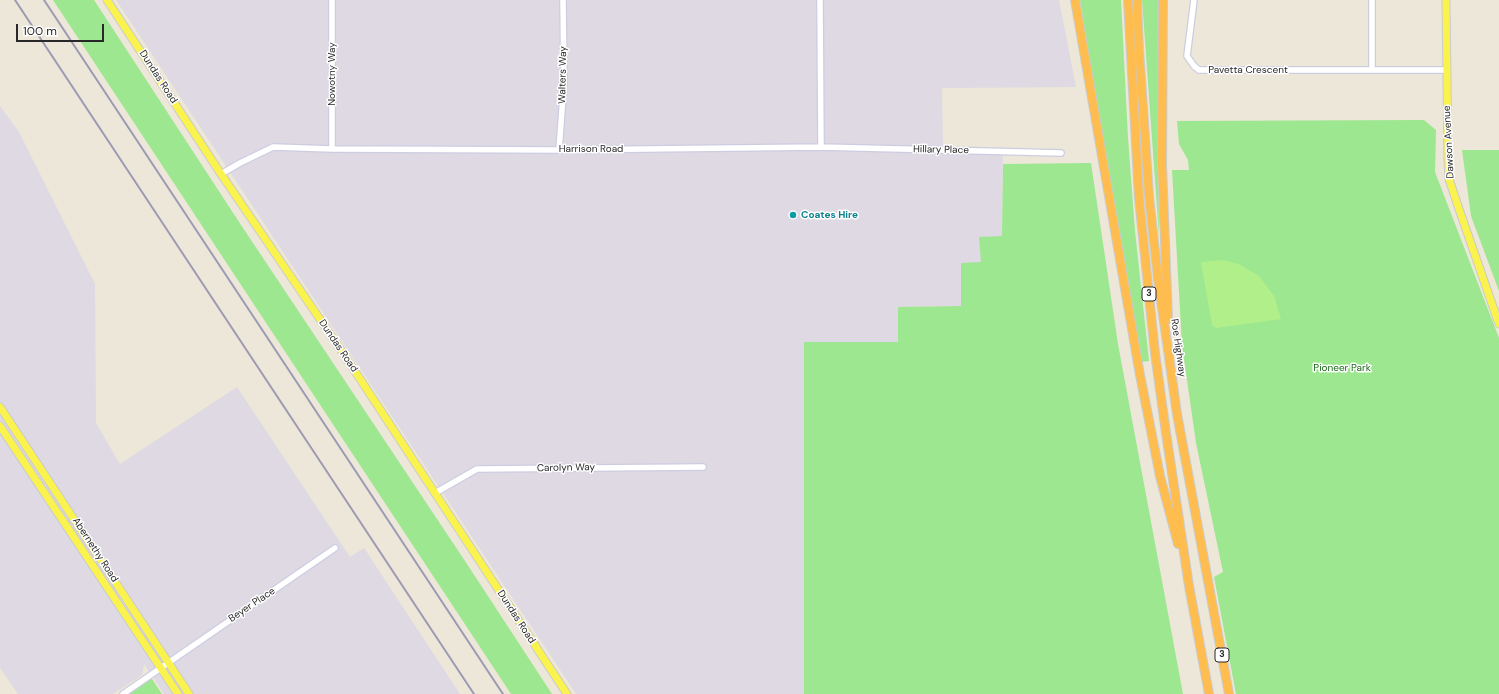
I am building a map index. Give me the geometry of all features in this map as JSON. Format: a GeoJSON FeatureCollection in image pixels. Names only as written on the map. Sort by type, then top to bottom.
{"type":"FeatureCollection","features":[{"type":"Feature","properties":{"kind":"highway"},"geometry":{"type":"LineString","coordinates":[[1075,0],[1160,476],[1189,586]]}},
{"type":"Feature","properties":{"kind":"highway","name":"3"},"geometry":{"type":"LineString","coordinates":[[1128,0],[1134,123],[1147,280],[1166,433],[1189,586],[1210,694]]}},
{"type":"Feature","properties":{"kind":"highway","name":"Roe Highway"},"geometry":{"type":"LineString","coordinates":[[1137,0],[1149,196],[1168,352],[1187,468],[1229,694]]}},
{"type":"Feature","properties":{"kind":"highway"},"geometry":{"type":"LineString","coordinates":[[1163,0],[1162,158],[1168,293],[1168,352]]}},
{"type":"Feature","properties":{"kind":"main road","name":"Dundas Road"},"geometry":{"type":"LineString","coordinates":[[107,0],[341,350],[567,694]]}},
{"type":"Feature","properties":{"kind":"main road","name":"Dawson Avenue"},"geometry":{"type":"LineString","coordinates":[[1446,0],[1449,179],[1499,324]]}},
{"type":"Feature","properties":{"kind":"main road","name":"Abernethy Road"},"geometry":{"type":"LineString","coordinates":[[0,407],[189,694]]}},
{"type":"Feature","properties":{"kind":"main road","name":"Abernethy Road"},"geometry":{"type":"LineString","coordinates":[[0,426],[178,694]]}},
{"type":"Feature","properties":{"kind":"street","name":"Nowotny Way"},"geometry":{"type":"LineString","coordinates":[[332,0],[332,149]]}},
{"type":"Feature","properties":{"kind":"street","name":"Walters Way"},"geometry":{"type":"LineString","coordinates":[[560,150],[564,82],[563,0]]}},
{"type":"Feature","properties":{"kind":"street"},"geometry":{"type":"LineString","coordinates":[[820,0],[821,147]]}},
{"type":"Feature","properties":{"kind":"street","name":"Pavetta Crescent"},"geometry":{"type":"LineString","coordinates":[[1194,0],[1187,56],[1199,70],[1446,70]]}},
{"type":"Feature","properties":{"kind":"street"},"geometry":{"type":"LineString","coordinates":[[1372,0],[1372,70]]}},
{"type":"Feature","properties":{"kind":"street","name":"Harrison Road"},"geometry":{"type":"LineString","coordinates":[[222,174],[240,163],[273,147],[332,149],[560,150],[821,147]]}},
{"type":"Feature","properties":{"kind":"street","name":"Hillary Place"},"geometry":{"type":"LineString","coordinates":[[821,147],[1061,153]]}},
{"type":"Feature","properties":{"kind":"street","name":"Carolyn Way"},"geometry":{"type":"LineString","coordinates":[[435,493],[477,469],[703,467]]}},
{"type":"Feature","properties":{"kind":"street","name":"Beyer Place"},"geometry":{"type":"LineString","coordinates":[[123,694],[335,548]]}},
{"type":"Feature","properties":{"kind":"shaded area"},"geometry":{"type":"Polygon","coordinates":[[[116,0],[1059,0],[1076,87],[942,88],[943,150],[1003,151],[1002,236],[981,262],[962,306],[898,307],[899,342],[804,342],[804,694],[576,694],[116,0]]]}},
{"type":"Feature","properties":{"kind":"shaded area"},"geometry":{"type":"Polygon","coordinates":[[[0,106],[19,132],[95,284],[96,423],[120,464],[237,387],[350,557],[364,548],[460,694],[164,694],[144,664],[142,675],[113,694],[18,694],[0,668],[0,106]]]}},
{"type":"Feature","properties":{"kind":"green space"},"geometry":{"type":"Polygon","coordinates":[[[53,0],[94,0],[241,225],[552,694],[511,694],[53,0]]]}},
{"type":"Feature","properties":{"kind":"green space"},"geometry":{"type":"Polygon","coordinates":[[[1080,0],[1121,0],[1128,138],[1135,231],[1149,361],[1141,362],[1080,0]]]}},
{"type":"Feature","properties":{"kind":"green space"},"geometry":{"type":"Polygon","coordinates":[[[1142,0],[1161,0],[1158,120],[1159,236],[1142,0]]]}},
{"type":"Feature","properties":{"kind":"green space","name":"Pioneer Park"},"geometry":{"type":"Polygon","coordinates":[[[1424,120],[1436,130],[1435,172],[1499,338],[1499,694],[1236,694],[1214,577],[1223,572],[1196,443],[1182,345],[1172,170],[1189,170],[1188,160],[1179,144],[1177,121],[1424,120]]]}},
{"type":"Feature","properties":{"kind":"green space"},"geometry":{"type":"Polygon","coordinates":[[[1462,150],[1499,150],[1499,291],[1471,216],[1462,150]]]}},
{"type":"Feature","properties":{"kind":"green space"},"geometry":{"type":"Polygon","coordinates":[[[1091,163],[1118,344],[1183,694],[804,694],[804,342],[898,342],[898,307],[961,306],[961,263],[981,262],[979,237],[1002,236],[1003,164],[1091,163]]]}},
{"type":"Feature","properties":{"kind":"green space"},"geometry":{"type":"Polygon","coordinates":[[[1222,260],[1239,264],[1259,276],[1274,296],[1281,319],[1216,328],[1212,325],[1201,262],[1222,260]]]}},
{"type":"Feature","properties":{"kind":"green space"},"geometry":{"type":"Polygon","coordinates":[[[150,676],[162,694],[123,694],[150,676]]]}},
{"type":"Feature","properties":{"kind":"railway"},"geometry":{"type":"LineString","coordinates":[[15,0],[474,694]]}},
{"type":"Feature","properties":{"kind":"railway"},"geometry":{"type":"LineString","coordinates":[[44,0],[503,694]]}},
{"type":"Feature","properties":{"kind":"place","name":"Coates Hire"},"geometry":{"type":"Point","coordinates":[793,215]}}]}
